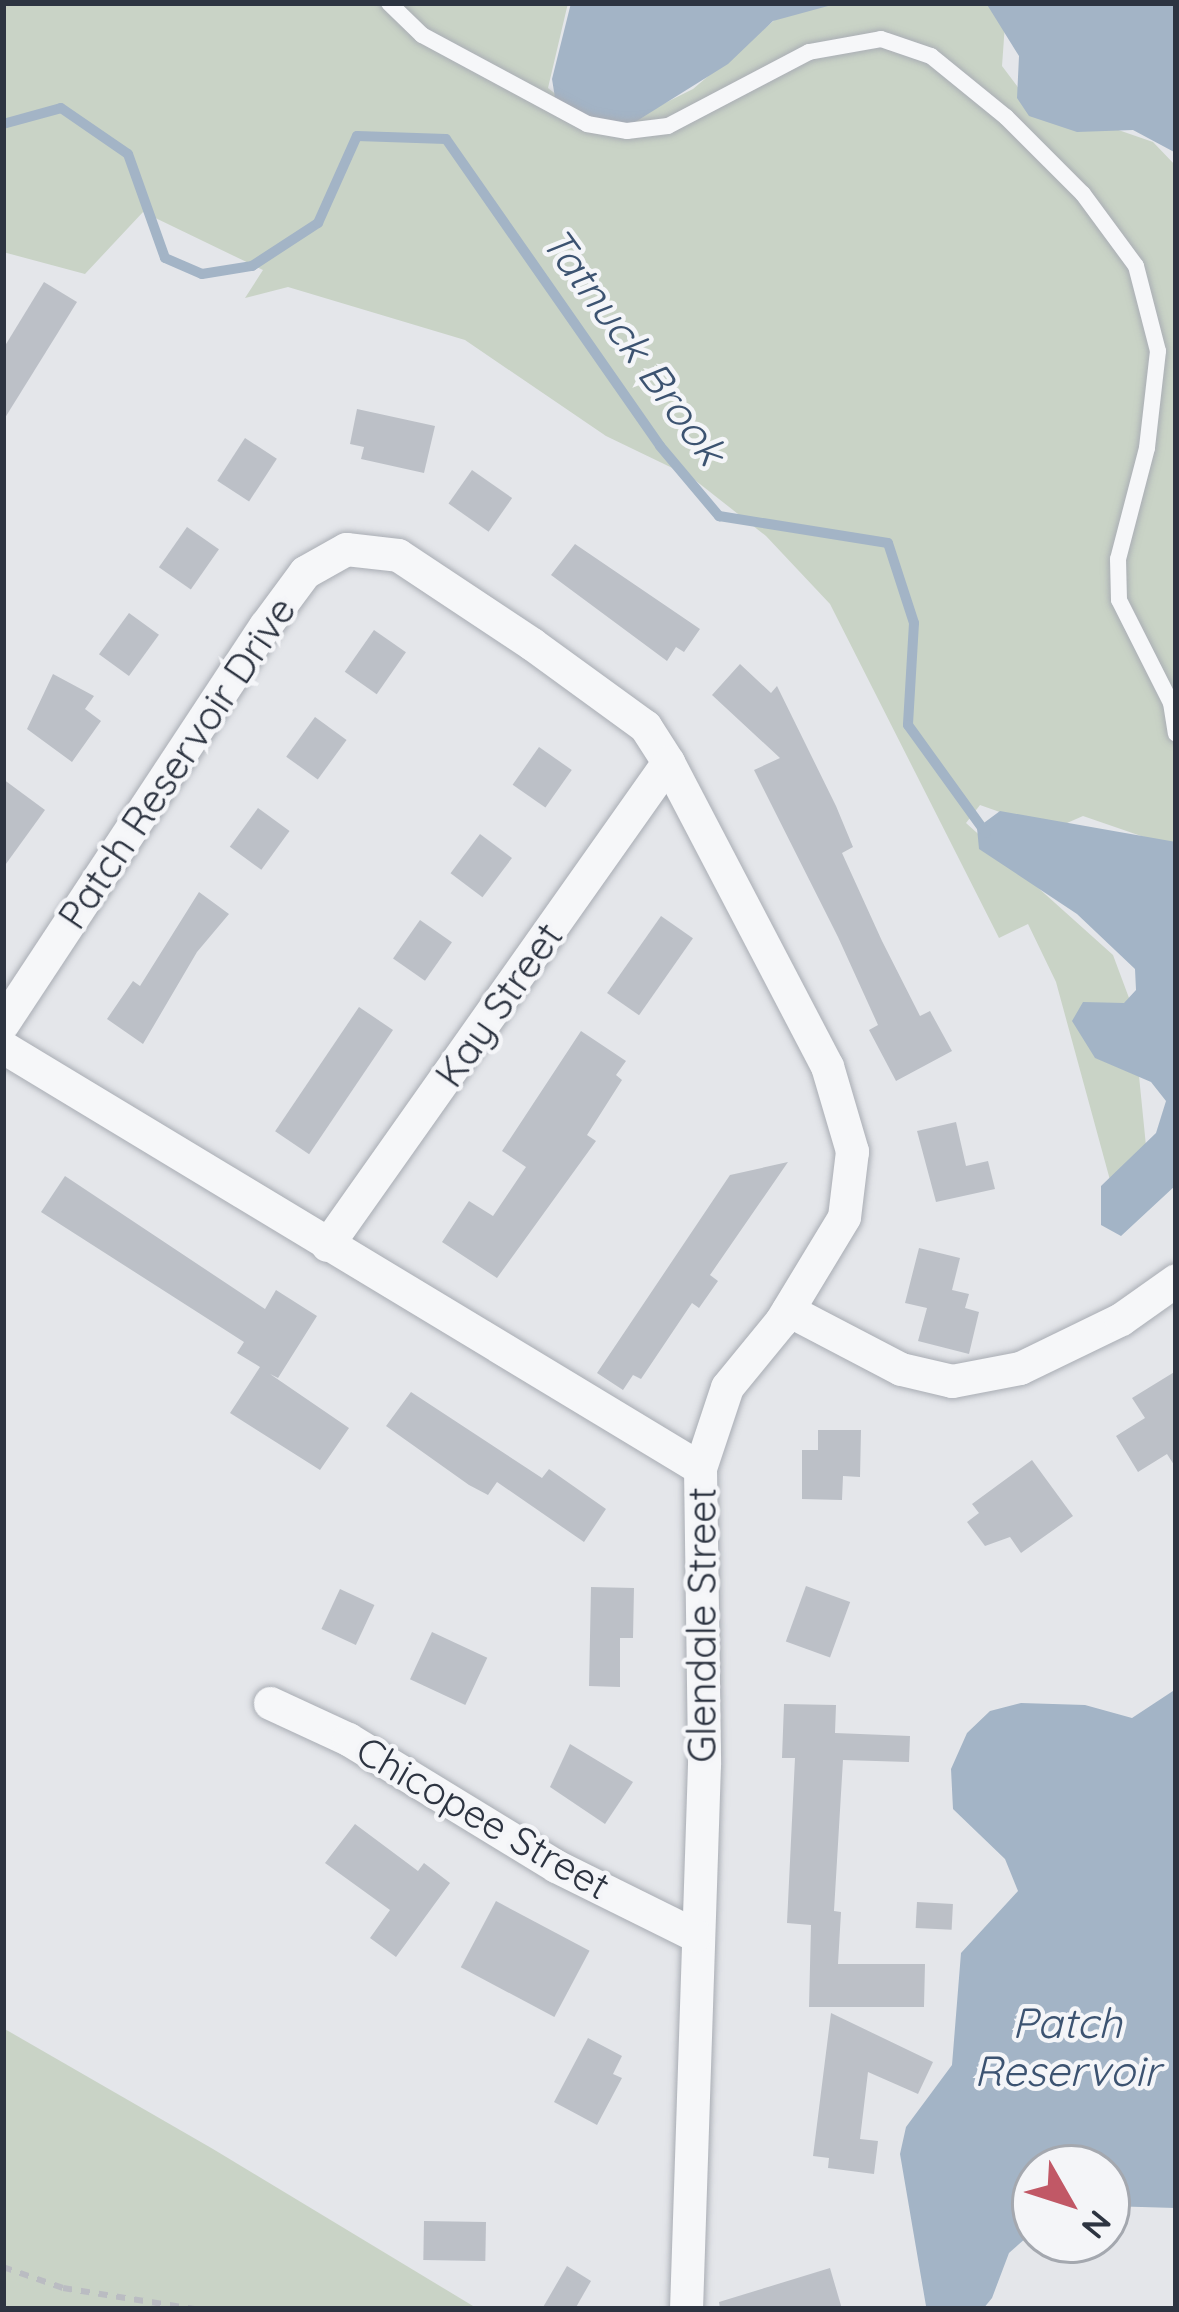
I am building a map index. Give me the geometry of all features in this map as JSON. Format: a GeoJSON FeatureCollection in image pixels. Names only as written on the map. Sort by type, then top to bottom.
{"type":"FeatureCollection","features":[{"type":"Feature","properties":{"kind":"street","name":"Patch Reservoir Drive"},"geometry":{"type":"LineString","coordinates":[[3,1023],[305,572],[346,549],[398,555],[645,725],[827,1066],[853,1150],[844,1216],[788,1310],[727,1387],[700,1468]]}},
{"type":"Feature","properties":{"kind":"street","name":"Kay Street"},"geometry":{"type":"LineString","coordinates":[[327,1245],[668,762]]}},
{"type":"Feature","properties":{"kind":"street","name":"Glendale Street"},"geometry":{"type":"LineString","coordinates":[[3,1047],[700,1468],[704,1764],[686,2309]]}},
{"type":"Feature","properties":{"kind":"street"},"geometry":{"type":"LineString","coordinates":[[788,1310],[901,1369],[952,1381],[1020,1368],[1120,1319],[1176,1280]]}},
{"type":"Feature","properties":{"kind":"street","name":"Chicopee Street"},"geometry":{"type":"LineString","coordinates":[[270,1703],[348,1739],[556,1866],[695,1935]]}},
{"type":"Feature","properties":{"kind":"lane"},"geometry":{"type":"LineString","coordinates":[[389,3],[422,35],[587,124],[627,131],[668,126],[809,52],[881,39],[931,56],[1006,118],[1083,194],[1136,266],[1158,351],[1147,448],[1118,559],[1119,600],[1171,703],[1176,734]]}},
{"type":"Feature","properties":{"kind":"path"},"geometry":{"type":"LineString","coordinates":[[3,2267],[63,2288],[194,2309]]}},
{"type":"Feature","properties":{"kind":"shaded area"},"geometry":{"type":"Polygon","coordinates":[[[3,3],[568,3],[548,88],[574,109],[645,113],[693,89],[777,18],[828,3],[996,3],[1005,24],[1002,66],[1026,98],[1153,142],[1176,166],[1176,848],[1083,816],[1051,830],[980,805],[966,823],[1113,955],[1132,1006],[1146,1146],[1110,1180],[1056,982],[1028,924],[999,938],[830,604],[766,536],[691,477],[606,436],[465,340],[288,287],[245,298],[263,270],[143,212],[85,274],[3,252],[3,3]]]}},
{"type":"Feature","properties":{"kind":"shaded area"},"geometry":{"type":"Polygon","coordinates":[[[3,2028],[213,2149],[478,2309],[3,2309],[3,2028]]]}},
{"type":"Feature","properties":{"kind":"water"},"geometry":{"type":"Polygon","coordinates":[[[571,3],[839,3],[773,21],[728,64],[632,124],[605,125],[556,104],[552,79],[571,3]]]}},
{"type":"Feature","properties":{"kind":"water"},"geometry":{"type":"Polygon","coordinates":[[[986,3],[1176,3],[1176,153],[1133,130],[1077,132],[1029,116],[1017,98],[1019,56],[986,3]]]}},
{"type":"Feature","properties":{"kind":"water"},"geometry":{"type":"Polygon","coordinates":[[[1000,811],[1176,842],[1176,1185],[1121,1236],[1101,1225],[1101,1186],[1156,1133],[1166,1101],[1151,1082],[1095,1058],[1072,1021],[1083,1002],[1124,1003],[1136,990],[1135,969],[1077,914],[979,849],[977,828],[1000,811]]]}},
{"type":"Feature","properties":{"kind":"water","name":"Patch Reservoir"},"geometry":{"type":"Polygon","coordinates":[[[1176,1689],[1176,2208],[1131,2207],[1131,2144],[1011,2144],[1011,2251],[992,2298],[983,2309],[926,2306],[900,2154],[906,2127],[952,2065],[961,1953],[1018,1891],[1005,1859],[953,1809],[951,1769],[967,1733],[990,1711],[1021,1703],[1085,1705],[1132,1718],[1176,1689]]]}},
{"type":"Feature","properties":{"kind":"building"},"geometry":{"type":"Polygon","coordinates":[[[44,282],[77,302],[3,421],[3,349],[44,282]]]}},
{"type":"Feature","properties":{"kind":"building"},"geometry":{"type":"Polygon","coordinates":[[[357,409],[435,426],[424,473],[361,459],[364,447],[350,444],[357,409]]]}},
{"type":"Feature","properties":{"kind":"building"},"geometry":{"type":"Polygon","coordinates":[[[245,438],[277,459],[249,501],[217,481],[245,438]]]}},
{"type":"Feature","properties":{"kind":"building"},"geometry":{"type":"Polygon","coordinates":[[[472,470],[512,498],[489,532],[448,504],[472,470]]]}},
{"type":"Feature","properties":{"kind":"building"},"geometry":{"type":"Polygon","coordinates":[[[187,527],[219,549],[191,590],[159,567],[187,527]]]}},
{"type":"Feature","properties":{"kind":"building"},"geometry":{"type":"Polygon","coordinates":[[[575,544],[700,629],[684,652],[676,647],[667,661],[551,575],[575,544]]]}},
{"type":"Feature","properties":{"kind":"building"},"geometry":{"type":"Polygon","coordinates":[[[129,613],[159,635],[129,676],[99,654],[129,613]]]}},
{"type":"Feature","properties":{"kind":"building"},"geometry":{"type":"Polygon","coordinates":[[[374,630],[406,652],[377,694],[345,672],[374,630]]]}},
{"type":"Feature","properties":{"kind":"building"},"geometry":{"type":"Polygon","coordinates":[[[740,664],[771,693],[777,686],[853,847],[842,853],[882,941],[920,1016],[930,1011],[952,1051],[896,1081],[869,1030],[878,1025],[838,937],[754,770],[780,758],[712,695],[740,664]]]}},
{"type":"Feature","properties":{"kind":"building"},"geometry":{"type":"Polygon","coordinates":[[[53,674],[94,696],[85,709],[101,721],[72,762],[27,729],[53,674]]]}},
{"type":"Feature","properties":{"kind":"building"},"geometry":{"type":"Polygon","coordinates":[[[315,717],[347,740],[318,780],[286,757],[315,717]]]}},
{"type":"Feature","properties":{"kind":"building"},"geometry":{"type":"Polygon","coordinates":[[[539,747],[572,770],[545,808],[513,785],[539,747]]]}},
{"type":"Feature","properties":{"kind":"building"},"geometry":{"type":"Polygon","coordinates":[[[3,779],[45,810],[3,868],[3,779]]]}},
{"type":"Feature","properties":{"kind":"building"},"geometry":{"type":"Polygon","coordinates":[[[258,808],[290,831],[261,870],[230,847],[258,808]]]}},
{"type":"Feature","properties":{"kind":"building"},"geometry":{"type":"Polygon","coordinates":[[[480,834],[512,858],[482,897],[451,873],[480,834]]]}},
{"type":"Feature","properties":{"kind":"building"},"geometry":{"type":"Polygon","coordinates":[[[199,892],[229,914],[197,952],[143,1044],[107,1019],[133,981],[140,986],[199,892]]]}},
{"type":"Feature","properties":{"kind":"building"},"geometry":{"type":"Polygon","coordinates":[[[661,916],[693,938],[639,1015],[607,993],[661,916]]]}},
{"type":"Feature","properties":{"kind":"building"},"geometry":{"type":"Polygon","coordinates":[[[420,920],[452,942],[425,981],[393,959],[420,920]]]}},
{"type":"Feature","properties":{"kind":"building"},"geometry":{"type":"Polygon","coordinates":[[[359,1007],[393,1030],[309,1154],[275,1131],[359,1007]]]}},
{"type":"Feature","properties":{"kind":"building"},"geometry":{"type":"Polygon","coordinates":[[[581,1031],[626,1061],[616,1075],[622,1080],[587,1135],[596,1141],[497,1278],[442,1242],[469,1201],[493,1216],[526,1167],[502,1151],[581,1031]]]}},
{"type":"Feature","properties":{"kind":"building"},"geometry":{"type":"Polygon","coordinates":[[[956,1122],[966,1166],[988,1161],[995,1189],[936,1202],[917,1131],[956,1122]]]}},
{"type":"Feature","properties":{"kind":"building"},"geometry":{"type":"Polygon","coordinates":[[[788,1162],[710,1275],[718,1281],[699,1308],[692,1303],[641,1379],[633,1375],[623,1390],[597,1373],[730,1175],[788,1162]]]}},
{"type":"Feature","properties":{"kind":"building"},"geometry":{"type":"Polygon","coordinates":[[[65,1176],[265,1309],[276,1290],[317,1316],[278,1378],[270,1374],[349,1428],[320,1470],[230,1413],[260,1367],[237,1353],[244,1342],[41,1212],[65,1176]]]}},
{"type":"Feature","properties":{"kind":"building"},"geometry":{"type":"Polygon","coordinates":[[[919,1248],[960,1258],[952,1290],[969,1294],[965,1308],[979,1312],[969,1354],[918,1341],[927,1308],[905,1303],[919,1248]]]}},
{"type":"Feature","properties":{"kind":"building"},"geometry":{"type":"Polygon","coordinates":[[[1176,1371],[1176,1468],[1167,1454],[1138,1472],[1116,1436],[1145,1418],[1132,1398],[1176,1371]]]}},
{"type":"Feature","properties":{"kind":"building"},"geometry":{"type":"Polygon","coordinates":[[[411,1392],[542,1478],[549,1469],[606,1509],[584,1542],[497,1482],[488,1495],[469,1485],[386,1426],[411,1392]]]}},
{"type":"Feature","properties":{"kind":"building"},"geometry":{"type":"Polygon","coordinates":[[[818,1430],[861,1430],[860,1477],[843,1476],[842,1500],[802,1499],[802,1450],[818,1450],[818,1430]]]}},
{"type":"Feature","properties":{"kind":"building"},"geometry":{"type":"Polygon","coordinates":[[[1032,1460],[1073,1516],[1021,1553],[1010,1537],[985,1546],[967,1522],[979,1513],[972,1504],[1032,1460]]]}},
{"type":"Feature","properties":{"kind":"building"},"geometry":{"type":"Polygon","coordinates":[[[806,1586],[850,1602],[830,1658],[786,1641],[806,1586]]]}},
{"type":"Feature","properties":{"kind":"building"},"geometry":{"type":"Polygon","coordinates":[[[591,1587],[634,1588],[633,1638],[620,1638],[620,1687],[589,1686],[591,1587]]]}},
{"type":"Feature","properties":{"kind":"building"},"geometry":{"type":"Polygon","coordinates":[[[340,1589],[374,1605],[356,1645],[321,1629],[340,1589]]]}},
{"type":"Feature","properties":{"kind":"building"},"geometry":{"type":"Polygon","coordinates":[[[432,1632],[487,1658],[465,1705],[410,1679],[432,1632]]]}},
{"type":"Feature","properties":{"kind":"building"},"geometry":{"type":"Polygon","coordinates":[[[784,1704],[836,1705],[835,1733],[910,1736],[909,1762],[843,1760],[834,1911],[841,1912],[838,1964],[925,1964],[924,2007],[809,2007],[811,1925],[787,1923],[795,1758],[782,1758],[784,1704]]]}},
{"type":"Feature","properties":{"kind":"building"},"geometry":{"type":"Polygon","coordinates":[[[570,1744],[633,1782],[605,1824],[550,1787],[570,1744]]]}},
{"type":"Feature","properties":{"kind":"building"},"geometry":{"type":"Polygon","coordinates":[[[355,1824],[418,1871],[424,1863],[450,1883],[396,1957],[370,1938],[390,1910],[325,1863],[355,1824]]]}},
{"type":"Feature","properties":{"kind":"building"},"geometry":{"type":"Polygon","coordinates":[[[496,1901],[590,1951],[554,2017],[461,1967],[496,1901]]]}},
{"type":"Feature","properties":{"kind":"building"},"geometry":{"type":"Polygon","coordinates":[[[917,1902],[953,1904],[952,1930],[916,1928],[917,1902]]]}},
{"type":"Feature","properties":{"kind":"building"},"geometry":{"type":"Polygon","coordinates":[[[831,2013],[933,2062],[918,2094],[868,2072],[860,2139],[878,2141],[874,2174],[828,2168],[829,2158],[813,2156],[831,2013]]]}},
{"type":"Feature","properties":{"kind":"building"},"geometry":{"type":"Polygon","coordinates":[[[588,2038],[622,2056],[613,2074],[622,2078],[597,2125],[554,2102],[588,2038]]]}},
{"type":"Feature","properties":{"kind":"building"},"geometry":{"type":"Polygon","coordinates":[[[424,2221],[486,2222],[485,2261],[423,2260],[424,2221]]]}},
{"type":"Feature","properties":{"kind":"building"},"geometry":{"type":"Polygon","coordinates":[[[567,2266],[591,2281],[575,2309],[542,2309],[567,2266]]]}},
{"type":"Feature","properties":{"kind":"building"},"geometry":{"type":"Polygon","coordinates":[[[830,2268],[842,2309],[720,2309],[719,2302],[830,2268]]]}},
{"type":"Feature","properties":{"kind":"waterway","name":"Tatnuck Brook"},"geometry":{"type":"LineString","coordinates":[[3,124],[61,108],[128,154],[165,258],[202,274],[252,266],[318,223],[357,136],[446,139],[660,446],[719,516],[888,543],[914,623],[908,725],[986,833]]}}]}
